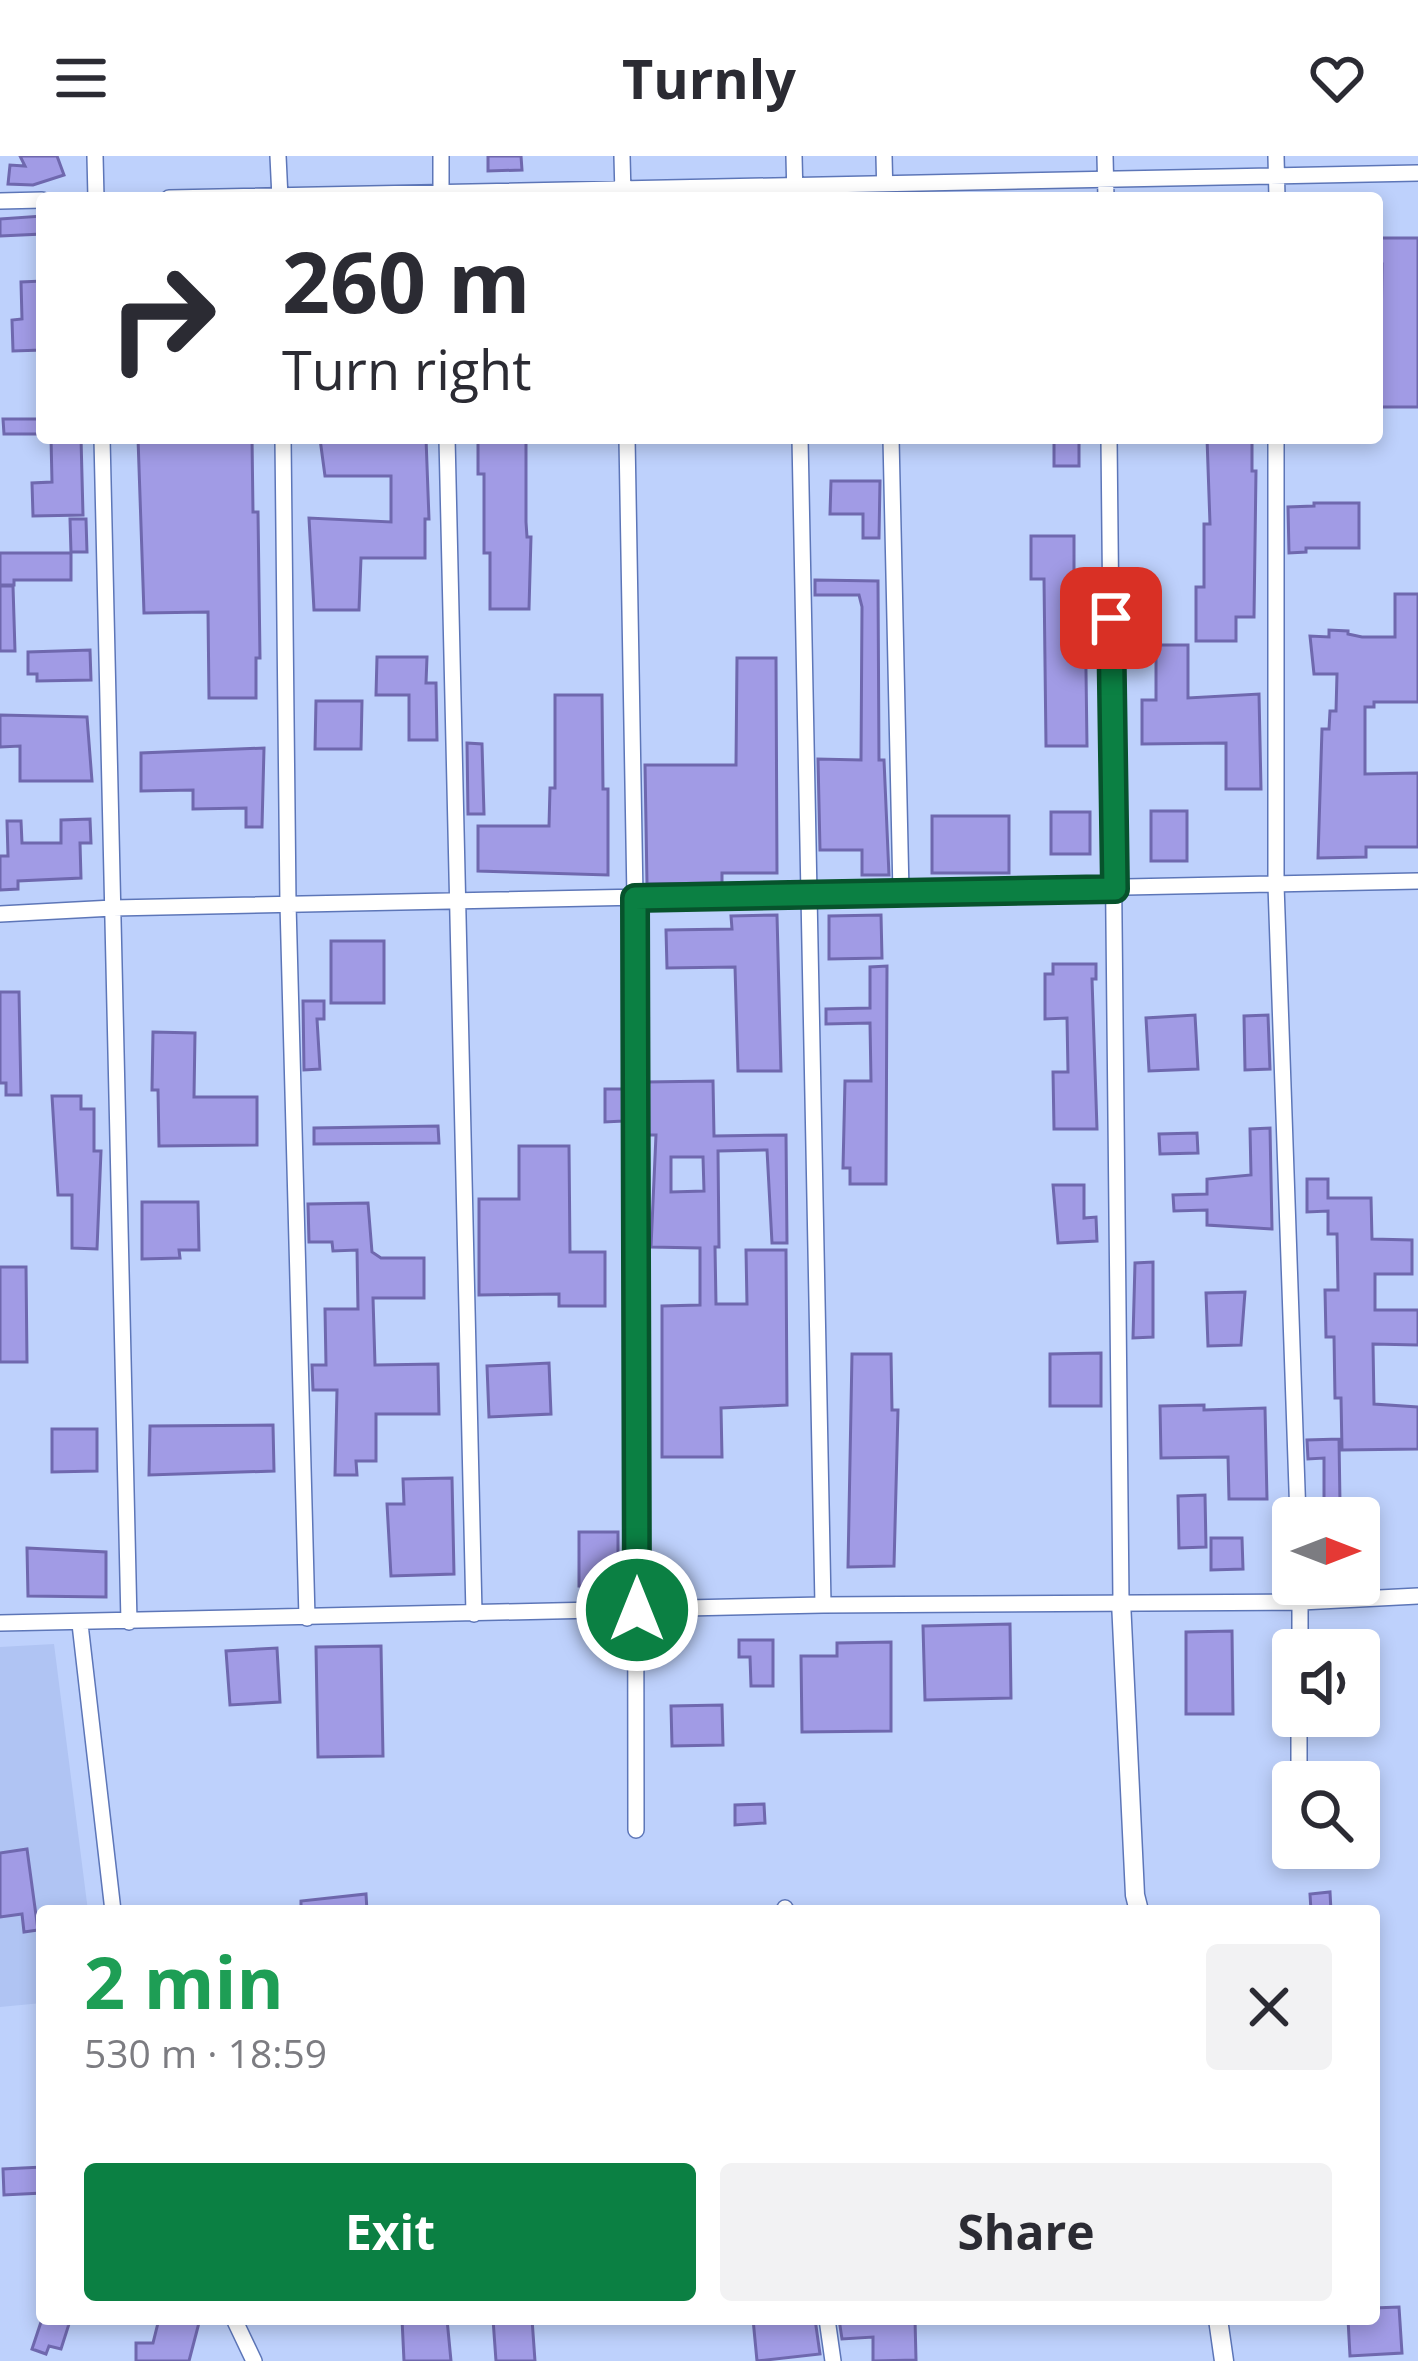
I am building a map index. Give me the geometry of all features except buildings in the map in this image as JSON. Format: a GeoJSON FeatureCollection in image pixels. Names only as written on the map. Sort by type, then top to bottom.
{"type":"FeatureCollection","features":[{"type":"Feature","properties":{"kind":"street"},"geometry":{"type":"LineString","coordinates":[[95,156],[96,192]]}},
{"type":"Feature","properties":{"kind":"street"},"geometry":{"type":"LineString","coordinates":[[278,156],[280,192]]}},
{"type":"Feature","properties":{"kind":"street"},"geometry":{"type":"LineString","coordinates":[[440,156],[441,192]]}},
{"type":"Feature","properties":{"kind":"street"},"geometry":{"type":"LineString","coordinates":[[622,156],[623,192]]}},
{"type":"Feature","properties":{"kind":"street"},"geometry":{"type":"LineString","coordinates":[[794,156],[795,192]]}},
{"type":"Feature","properties":{"kind":"street"},"geometry":{"type":"LineString","coordinates":[[884,156],[885,192],[1106,190],[1276,177],[1418,173]]}},
{"type":"Feature","properties":{"kind":"street"},"geometry":{"type":"LineString","coordinates":[[1105,156],[1106,190]]}},
{"type":"Feature","properties":{"kind":"street"},"geometry":{"type":"LineString","coordinates":[[1276,156],[1276,192]]}},
{"type":"Feature","properties":{"kind":"street"},"geometry":{"type":"LineString","coordinates":[[0,200],[36,200]]}},
{"type":"Feature","properties":{"kind":"street"},"geometry":{"type":"LineString","coordinates":[[102,444],[129,1622]]}},
{"type":"Feature","properties":{"kind":"street"},"geometry":{"type":"LineString","coordinates":[[283,444],[288,904],[307,1618]]}},
{"type":"Feature","properties":{"kind":"street"},"geometry":{"type":"LineString","coordinates":[[447,444],[474,1614]]}},
{"type":"Feature","properties":{"kind":"street"},"geometry":{"type":"LineString","coordinates":[[627,444],[635,898],[636,1830]]}},
{"type":"Feature","properties":{"kind":"street"},"geometry":{"type":"LineString","coordinates":[[800,444],[824,1605]]}},
{"type":"Feature","properties":{"kind":"street"},"geometry":{"type":"LineString","coordinates":[[891,444],[901,893]]}},
{"type":"Feature","properties":{"kind":"street"},"geometry":{"type":"LineString","coordinates":[[1109,444],[1120,1601],[1138,1905]]}},
{"type":"Feature","properties":{"kind":"street"},"geometry":{"type":"LineString","coordinates":[[1276,444],[1276,885],[1297,1497]]}},
{"type":"Feature","properties":{"kind":"street"},"geometry":{"type":"LineString","coordinates":[[0,914],[1418,881]]}},
{"type":"Feature","properties":{"kind":"street"},"geometry":{"type":"LineString","coordinates":[[1380,1598],[1418,1596]]}},
{"type":"Feature","properties":{"kind":"street"},"geometry":{"type":"LineString","coordinates":[[0,1623],[824,1605],[1272,1602]]}},
{"type":"Feature","properties":{"kind":"street"},"geometry":{"type":"LineString","coordinates":[[80,1624],[112,1905]]}},
{"type":"Feature","properties":{"kind":"street"},"geometry":{"type":"LineString","coordinates":[[237,2325],[254,2361]]}},
{"type":"Feature","properties":{"kind":"street"},"geometry":{"type":"LineString","coordinates":[[828,2325],[833,2361]]}},
{"type":"Feature","properties":{"kind":"street"},"geometry":{"type":"LineString","coordinates":[[1219,2325],[1224,2361]]}},
{"type":"Feature","properties":{"kind":"shaded area"},"geometry":{"type":"Polygon","coordinates":[[[54,1644],[87,1905],[36,1905],[36,2004],[0,2007],[0,1647],[54,1644]]]}},
{"type":"Feature","properties":{"kind":"route"},"geometry":{"type":"LineString","coordinates":[[637,1610],[635,898],[1115,889],[1111,618]]}}]}
